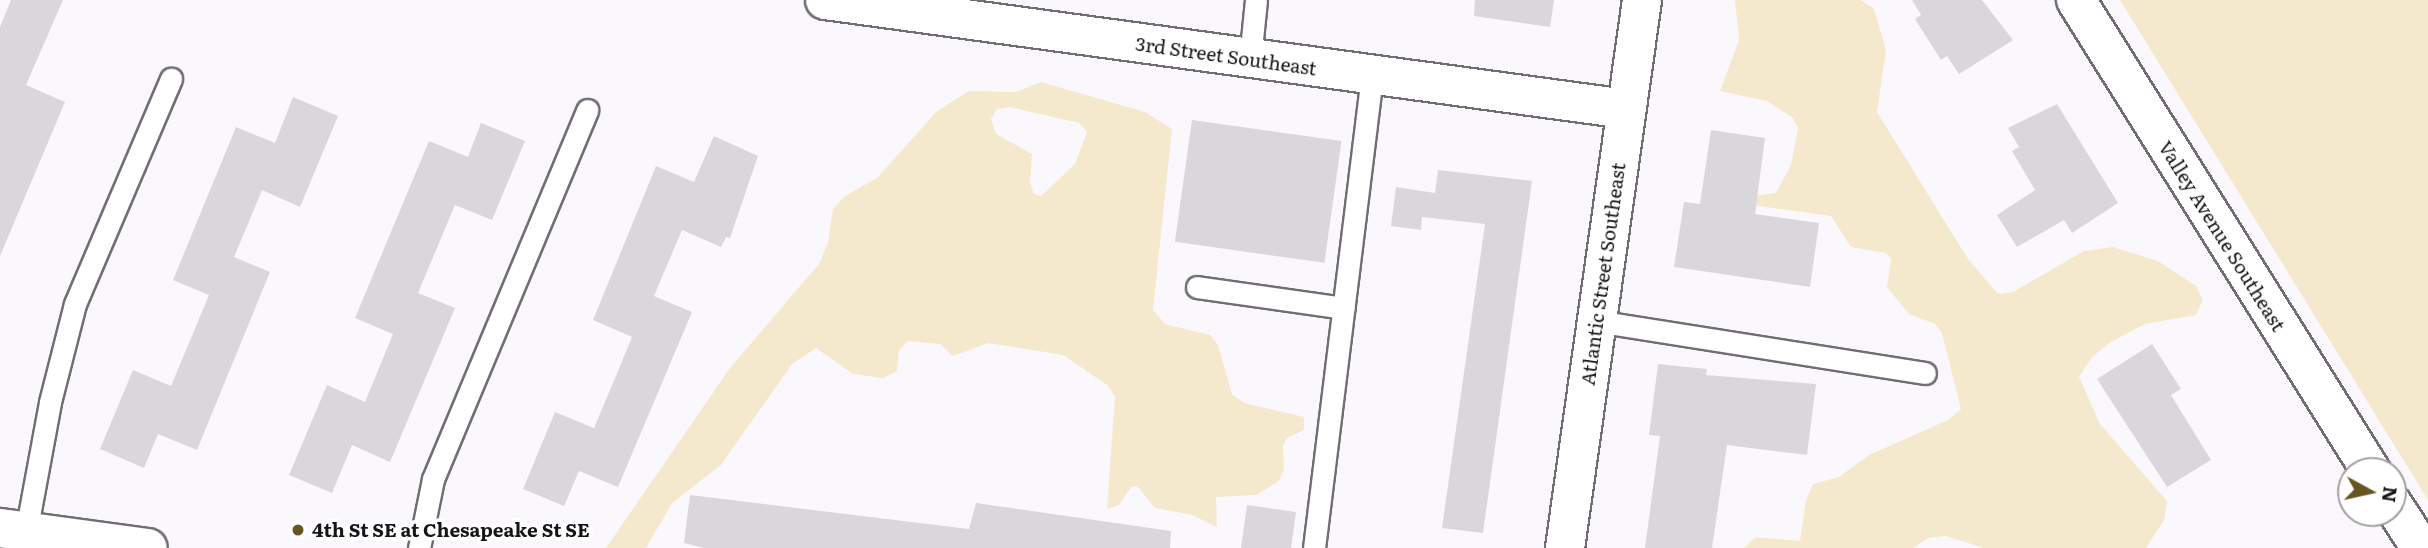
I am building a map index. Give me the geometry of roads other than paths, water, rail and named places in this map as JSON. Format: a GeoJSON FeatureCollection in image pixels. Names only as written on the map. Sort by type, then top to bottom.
{"type":"FeatureCollection","features":[{"type":"Feature","properties":{"kind":"street","name":"3rd Street Southeast"},"geometry":{"type":"LineString","coordinates":[[825,0],[1626,109]]}},
{"type":"Feature","properties":{"kind":"street","name":"Atlantic Street Southeast"},"geometry":{"type":"LineString","coordinates":[[1564,548],[1642,0]]}},
{"type":"Feature","properties":{"kind":"street","name":"Valley Avenue Southeast"},"geometry":{"type":"LineString","coordinates":[[2076,0],[2362,457]]}},
{"type":"Feature","properties":{"kind":"street"},"geometry":{"type":"LineString","coordinates":[[2407,526],[2421,548]]}},
{"type":"Feature","properties":{"kind":"street"},"geometry":{"type":"LineString","coordinates":[[13,530],[148,548]]}},
{"type":"Feature","properties":{"kind":"lane"},"geometry":{"type":"LineString","coordinates":[[1250,59],[1256,0]]}},
{"type":"Feature","properties":{"kind":"lane"},"geometry":{"type":"LineString","coordinates":[[1314,548],[1372,76]]}},
{"type":"Feature","properties":{"kind":"lane"},"geometry":{"type":"LineString","coordinates":[[13,530],[75,304],[171,79]]}},
{"type":"Feature","properties":{"kind":"lane"},"geometry":{"type":"LineString","coordinates":[[419,548],[433,479],[587,110]]}},
{"type":"Feature","properties":{"kind":"lane"},"geometry":{"type":"LineString","coordinates":[[1197,287],[1344,308]]}},
{"type":"Feature","properties":{"kind":"lane"},"geometry":{"type":"LineString","coordinates":[[1596,321],[1925,373]]}},
{"type":"Feature","properties":{"kind":"place","name":"4th St SE at Chesapeake St SE"},"geometry":{"type":"Point","coordinates":[298,530]}}]}
